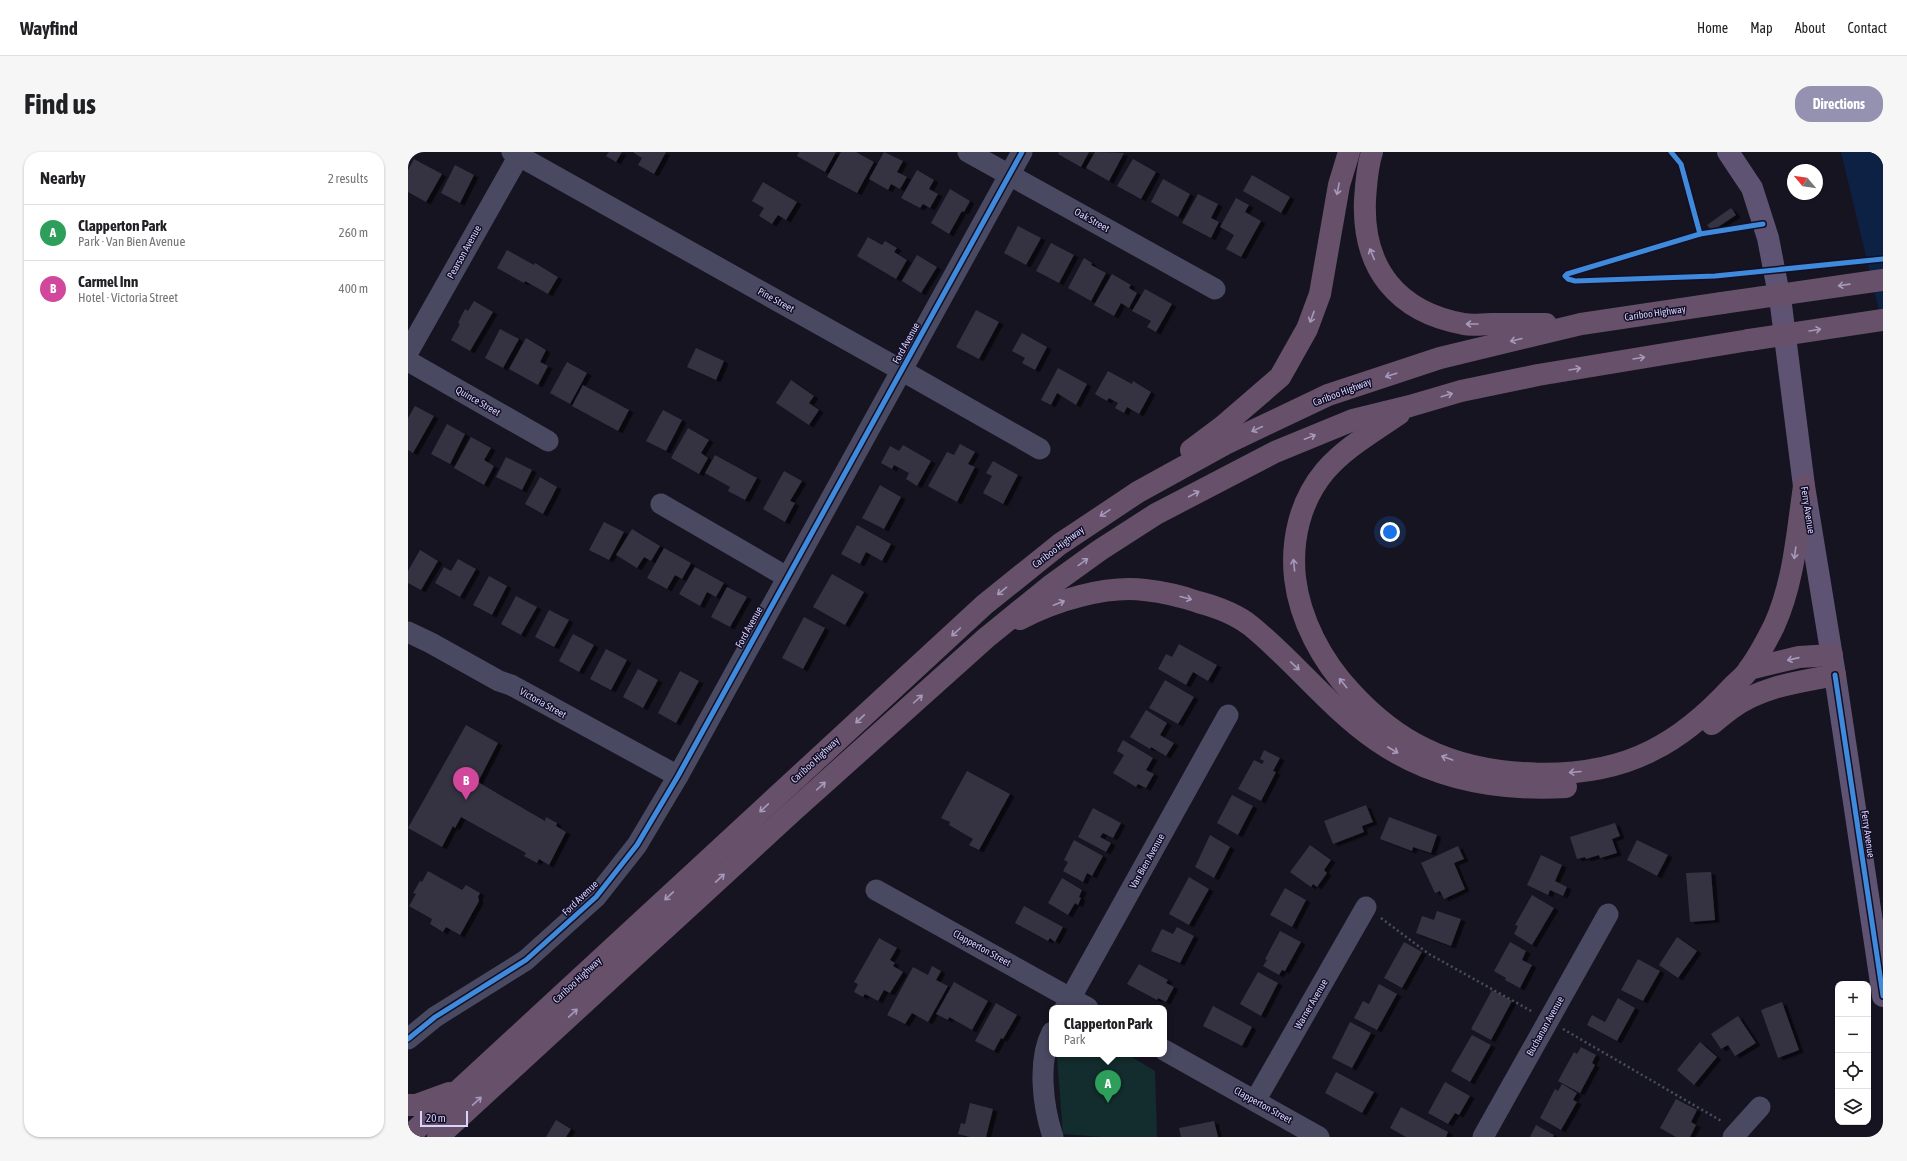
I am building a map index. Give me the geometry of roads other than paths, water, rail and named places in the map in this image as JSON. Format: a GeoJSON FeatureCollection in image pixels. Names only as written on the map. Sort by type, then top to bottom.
{"type":"FeatureCollection","features":[{"type":"Feature","properties":{"kind":"highway"},"geometry":{"type":"LineString","coordinates":[[1138,492],[1223,426],[1280,377],[1308,329],[1320,294],[1339,185],[1349,152]]}},
{"type":"Feature","properties":{"kind":"highway"},"geometry":{"type":"LineString","coordinates":[[1372,152],[1369,161],[1365,191],[1364,221],[1368,245],[1379,271],[1393,290],[1413,306],[1435,317],[1465,324],[1581,324]]}},
{"type":"Feature","properties":{"kind":"highway","name":"Cariboo Highway"},"geometry":{"type":"LineString","coordinates":[[408,1137],[984,605],[1060,544],[1138,492],[1225,444],[1328,395],[1440,358],[1581,324],[1883,280]]}},
{"type":"Feature","properties":{"kind":"highway"},"geometry":{"type":"LineString","coordinates":[[438,1137],[792,812],[986,638],[1050,586],[1100,550],[1156,514],[1275,452],[1353,420],[1410,406],[1461,391],[1538,375],[1749,340],[1883,320]]}},
{"type":"Feature","properties":{"kind":"highway"},"geometry":{"type":"LineString","coordinates":[[1410,406],[1355,443],[1324,473],[1303,509],[1293,558],[1297,595],[1311,633],[1326,661],[1363,705],[1398,734],[1426,750],[1456,761],[1500,770],[1543,774],[1583,771],[1617,764],[1651,751],[1685,730],[1717,703],[1749,670],[1774,626],[1791,580],[1804,486]]}},
{"type":"Feature","properties":{"kind":"highway"},"geometry":{"type":"LineString","coordinates":[[986,638],[1028,615],[1072,598],[1110,591],[1144,589],[1183,597],[1220,608],[1250,626],[1350,719],[1376,740],[1415,763],[1458,778],[1495,786],[1533,789],[1578,787],[1618,776],[1658,761],[1698,736],[1732,707],[1760,692],[1834,665]]}},
{"type":"Feature","properties":{"kind":"highway"},"geometry":{"type":"LineString","coordinates":[[1749,670],[1799,657],[1834,665]]}},
{"type":"Feature","properties":{"kind":"highway"},"geometry":{"type":"LineString","coordinates":[[408,1105],[416,1105],[458,1090]]}},
{"type":"Feature","properties":{"kind":"main road","name":"Ferry Avenue"},"geometry":{"type":"LineString","coordinates":[[1728,152],[1752,188],[1768,238],[1781,305],[1804,486],[1834,665],[1883,996]]}},
{"type":"Feature","properties":{"kind":"street","name":"Oak Street"},"geometry":{"type":"LineString","coordinates":[[968,152],[1215,289]]}},
{"type":"Feature","properties":{"kind":"street","name":"Ford Avenue"},"geometry":{"type":"LineString","coordinates":[[408,1039],[435,1017],[526,960],[596,897],[637,845],[678,776],[1022,152]]}},
{"type":"Feature","properties":{"kind":"street","name":"Pearson Avenue"},"geometry":{"type":"LineString","coordinates":[[408,352],[517,153]]}},
{"type":"Feature","properties":{"kind":"street","name":"Pine Street"},"geometry":{"type":"LineString","coordinates":[[517,153],[1040,449]]}},
{"type":"Feature","properties":{"kind":"street","name":"Quince Street"},"geometry":{"type":"LineString","coordinates":[[408,361],[548,441]]}},
{"type":"Feature","properties":{"kind":"street"},"geometry":{"type":"LineString","coordinates":[[661,504],[787,577]]}},
{"type":"Feature","properties":{"kind":"street","name":"Victoria Street"},"geometry":{"type":"LineString","coordinates":[[408,632],[499,681],[511,685],[678,776]]}},
{"type":"Feature","properties":{"kind":"street","name":"Van Bien Avenue"},"geometry":{"type":"LineString","coordinates":[[1074,1005],[1228,715]]}},
{"type":"Feature","properties":{"kind":"street","name":"Clapperton Street"},"geometry":{"type":"LineString","coordinates":[[876,890],[1074,1005]]}},
{"type":"Feature","properties":{"kind":"street","name":"Warner Avenue"},"geometry":{"type":"LineString","coordinates":[[1255,1101],[1366,907]]}},
{"type":"Feature","properties":{"kind":"street","name":"Buchanan Avenue"},"geometry":{"type":"LineString","coordinates":[[1483,1137],[1608,914]]}},
{"type":"Feature","properties":{"kind":"street"},"geometry":{"type":"LineString","coordinates":[[1049,1038],[1046,1043],[1042,1086],[1052,1137]]}},
{"type":"Feature","properties":{"kind":"street","name":"Clapperton Street"},"geometry":{"type":"LineString","coordinates":[[1167,1052],[1319,1137]]}},
{"type":"Feature","properties":{"kind":"street"},"geometry":{"type":"LineString","coordinates":[[1736,1134],[1760,1107]]}},
{"type":"Feature","properties":{"kind":"water"},"geometry":{"type":"Polygon","coordinates":[[[1841,152],[1883,152],[1883,327],[1841,152]]]}},
{"type":"Feature","properties":{"kind":"place","name":"Carmel Inn"},"geometry":{"type":"Point","coordinates":[466,800]}},
{"type":"Feature","properties":{"kind":"place","name":"Clapperton Park"},"geometry":{"type":"Point","coordinates":[1108,1103]}}]}
